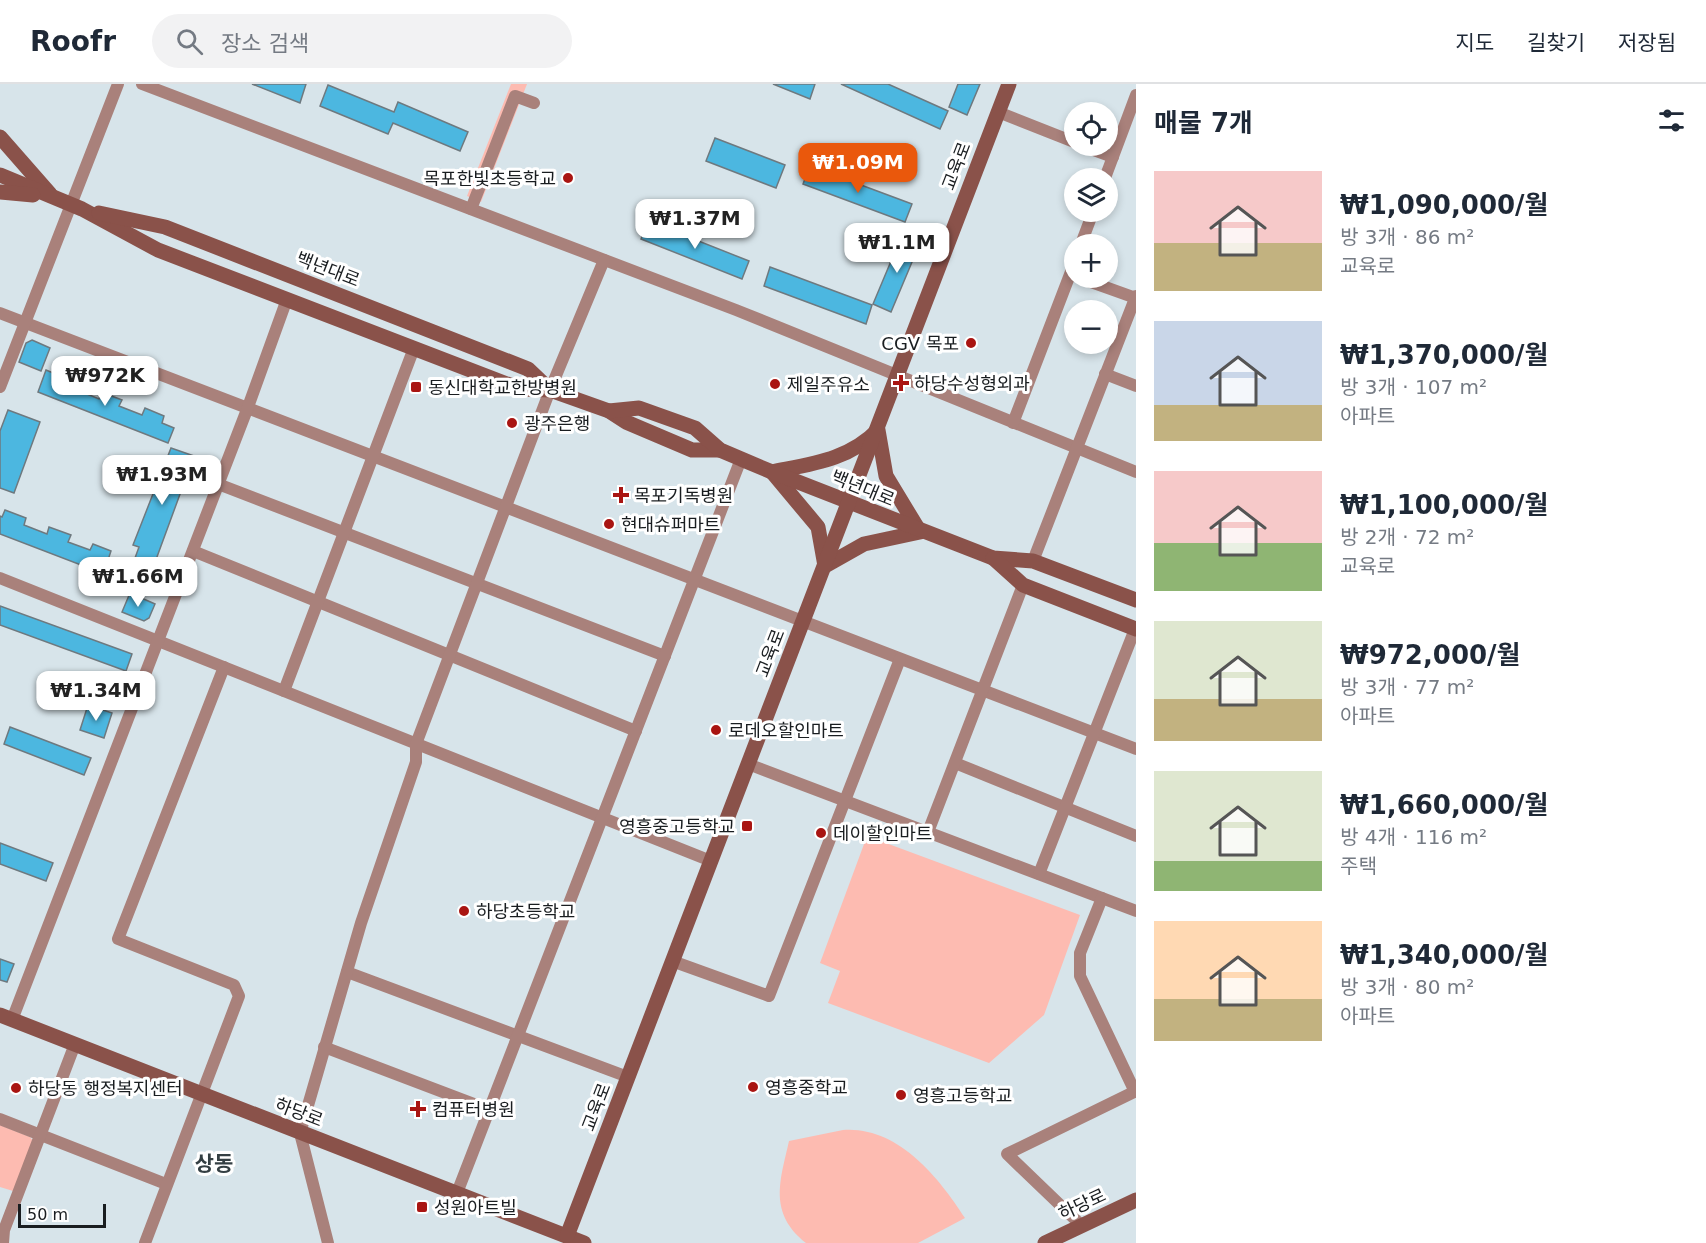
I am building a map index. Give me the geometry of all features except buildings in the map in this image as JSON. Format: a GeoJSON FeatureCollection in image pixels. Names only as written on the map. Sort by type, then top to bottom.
{"type":"FeatureCollection","features":[{"type":"Feature","properties":{"kind":"street"},"geometry":{"type":"LineString","coordinates":[[0,387],[25,323],[76,207],[118,84]]}},
{"type":"Feature","properties":{"kind":"street"},"geometry":{"type":"LineString","coordinates":[[142,84],[604,260],[1136,472]]}},
{"type":"Feature","properties":{"kind":"street","name":"교육로"},"geometry":{"type":"LineString","coordinates":[[566,1240],[1009,84]]}},
{"type":"Feature","properties":{"kind":"street"},"geometry":{"type":"LineString","coordinates":[[1109,168],[1136,94]]}},
{"type":"Feature","properties":{"kind":"street"},"geometry":{"type":"LineString","coordinates":[[471,209],[516,96],[534,103]]}},
{"type":"Feature","properties":{"kind":"street"},"geometry":{"type":"LineString","coordinates":[[998,112],[1064,138]]}},
{"type":"Feature","properties":{"kind":"street"},"geometry":{"type":"LineString","coordinates":[[0,136],[53,197]]}},
{"type":"Feature","properties":{"kind":"street","name":"백년대로"},"geometry":{"type":"LineString","coordinates":[[0,175],[76,207],[158,250],[520,389],[550,390],[609,411],[639,408],[695,428],[720,450],[920,532],[993,558],[1033,561],[1136,600]]}},
{"type":"Feature","properties":{"kind":"street"},"geometry":{"type":"LineString","coordinates":[[0,192],[53,197]]}},
{"type":"Feature","properties":{"kind":"street","name":"백년대로"},"geometry":{"type":"LineString","coordinates":[[76,207],[165,227],[528,369],[550,390]]}},
{"type":"Feature","properties":{"kind":"street"},"geometry":{"type":"LineString","coordinates":[[328,1243],[300,1133],[324,1047],[417,762],[416,744],[508,507],[550,390],[604,260]]}},
{"type":"Feature","properties":{"kind":"street"},"geometry":{"type":"LineString","coordinates":[[1013,423],[1069,288]]}},
{"type":"Feature","properties":{"kind":"street"},"geometry":{"type":"LineString","coordinates":[[1033,561],[1136,297],[1113,288]]}},
{"type":"Feature","properties":{"kind":"street"},"geometry":{"type":"LineString","coordinates":[[6,1017],[158,641],[248,407],[287,298]]}},
{"type":"Feature","properties":{"kind":"street"},"geometry":{"type":"LineString","coordinates":[[0,313],[1136,749]]}},
{"type":"Feature","properties":{"kind":"street"},"geometry":{"type":"LineString","coordinates":[[284,691],[414,348]]}},
{"type":"Feature","properties":{"kind":"street"},"geometry":{"type":"LineString","coordinates":[[1105,374],[1136,386]]}},
{"type":"Feature","properties":{"kind":"street"},"geometry":{"type":"LineString","coordinates":[[878,430],[886,476],[920,532],[864,544],[825,566],[818,527],[772,472],[842,456],[868,441],[878,430]]}},
{"type":"Feature","properties":{"kind":"street"},"geometry":{"type":"LineString","coordinates":[[457,1193],[741,459]]}},
{"type":"Feature","properties":{"kind":"street"},"geometry":{"type":"LineString","coordinates":[[218,484],[665,656]]}},
{"type":"Feature","properties":{"kind":"street"},"geometry":{"type":"LineString","coordinates":[[193,551],[636,731]]}},
{"type":"Feature","properties":{"kind":"street","name":"백년대로"},"geometry":{"type":"LineString","coordinates":[[993,558],[1023,585],[1135,629]]}},
{"type":"Feature","properties":{"kind":"street"},"geometry":{"type":"LineString","coordinates":[[0,578],[711,861]]}},
{"type":"Feature","properties":{"kind":"street"},"geometry":{"type":"LineString","coordinates":[[928,832],[1023,585]]}},
{"type":"Feature","properties":{"kind":"street"},"geometry":{"type":"LineString","coordinates":[[1039,874],[1135,629]]}},
{"type":"Feature","properties":{"kind":"street"},"geometry":{"type":"LineString","coordinates":[[672,961],[769,996],[900,659]]}},
{"type":"Feature","properties":{"kind":"street"},"geometry":{"type":"LineString","coordinates":[[145,1243],[239,996],[234,984],[118,939],[224,667]]}},
{"type":"Feature","properties":{"kind":"street"},"geometry":{"type":"LineString","coordinates":[[955,763],[1136,836]]}},
{"type":"Feature","properties":{"kind":"street"},"geometry":{"type":"LineString","coordinates":[[748,764],[1136,911]]}},
{"type":"Feature","properties":{"kind":"street"},"geometry":{"type":"LineString","coordinates":[[1082,1226],[1007,1154],[1136,1091],[1080,976],[1080,953],[1102,898]]}},
{"type":"Feature","properties":{"kind":"street"},"geometry":{"type":"LineString","coordinates":[[347,972],[628,1077]]}},
{"type":"Feature","properties":{"kind":"street","name":"하당로"},"geometry":{"type":"LineString","coordinates":[[6,1017],[457,1193],[566,1240],[584,1243]]}},
{"type":"Feature","properties":{"kind":"street"},"geometry":{"type":"LineString","coordinates":[[3,1243],[4,1230],[75,1044]]}},
{"type":"Feature","properties":{"kind":"street"},"geometry":{"type":"LineString","coordinates":[[324,1047],[490,1110]]}},
{"type":"Feature","properties":{"kind":"street"},"geometry":{"type":"LineString","coordinates":[[0,1119],[166,1184]]}},
{"type":"Feature","properties":{"kind":"street","name":"하당로"},"geometry":{"type":"LineString","coordinates":[[1053,1241],[1136,1200]]}},
{"type":"Feature","properties":{"kind":"shaded area"},"geometry":{"type":"Polygon","coordinates":[[[511,84],[527,84],[481,202],[467,196],[511,84]]]}},
{"type":"Feature","properties":{"kind":"shaded area"},"geometry":{"type":"Polygon","coordinates":[[[867,836],[1080,915],[1044,1015],[989,1063],[828,1003],[840,971],[820,963],[867,836]]]}},
{"type":"Feature","properties":{"kind":"shaded area"},"geometry":{"type":"Polygon","coordinates":[[[0,1125],[30,1137],[34,1142],[13,1191],[0,1187],[0,1125]]]}},
{"type":"Feature","properties":{"kind":"shaded area"},"geometry":{"type":"Polygon","coordinates":[[[843,1130],[863,1131],[881,1136],[898,1145],[929,1171],[965,1218],[918,1243],[806,1243],[794,1232],[786,1220],[780,1196],[780,1183],[789,1141],[843,1130]]]}},
{"type":"Feature","properties":{"kind":"place","name":"목포한빛초등학교"},"geometry":{"type":"Point","coordinates":[568,178]}},
{"type":"Feature","properties":{"kind":"place","name":"CGV 목포"},"geometry":{"type":"Point","coordinates":[971,343]}},
{"type":"Feature","properties":{"kind":"place","name":"하당수성형외과"},"geometry":{"type":"Point","coordinates":[901,383]}},
{"type":"Feature","properties":{"kind":"place","name":"제일주유소"},"geometry":{"type":"Point","coordinates":[775,384]}},
{"type":"Feature","properties":{"kind":"place","name":"동신대학교한방병원"},"geometry":{"type":"Point","coordinates":[416,387]}},
{"type":"Feature","properties":{"kind":"place","name":"광주은행"},"geometry":{"type":"Point","coordinates":[512,423]}},
{"type":"Feature","properties":{"kind":"place","name":"목포기독병원"},"geometry":{"type":"Point","coordinates":[621,495]}},
{"type":"Feature","properties":{"kind":"place","name":"현대슈퍼마트"},"geometry":{"type":"Point","coordinates":[609,524]}},
{"type":"Feature","properties":{"kind":"place","name":"로데오할인마트"},"geometry":{"type":"Point","coordinates":[716,730]}},
{"type":"Feature","properties":{"kind":"place","name":"영흥중고등학교"},"geometry":{"type":"Point","coordinates":[747,826]}},
{"type":"Feature","properties":{"kind":"place","name":"데이할인마트"},"geometry":{"type":"Point","coordinates":[821,833]}},
{"type":"Feature","properties":{"kind":"place","name":"하당초등학교"},"geometry":{"type":"Point","coordinates":[464,911]}},
{"type":"Feature","properties":{"kind":"place","name":"영흥중학교"},"geometry":{"type":"Point","coordinates":[753,1087]}},
{"type":"Feature","properties":{"kind":"place","name":"하당동 행정복지센터"},"geometry":{"type":"Point","coordinates":[16,1088]}},
{"type":"Feature","properties":{"kind":"place","name":"영흥고등학교"},"geometry":{"type":"Point","coordinates":[901,1095]}},
{"type":"Feature","properties":{"kind":"place","name":"컴퓨터병원"},"geometry":{"type":"Point","coordinates":[418,1109]}},
{"type":"Feature","properties":{"kind":"place","name":"성원아트빌"},"geometry":{"type":"Point","coordinates":[422,1207]}},
{"type":"Feature","properties":{"kind":"district","name":"상동"},"geometry":{"type":"Point","coordinates":[214,1164]}}]}
